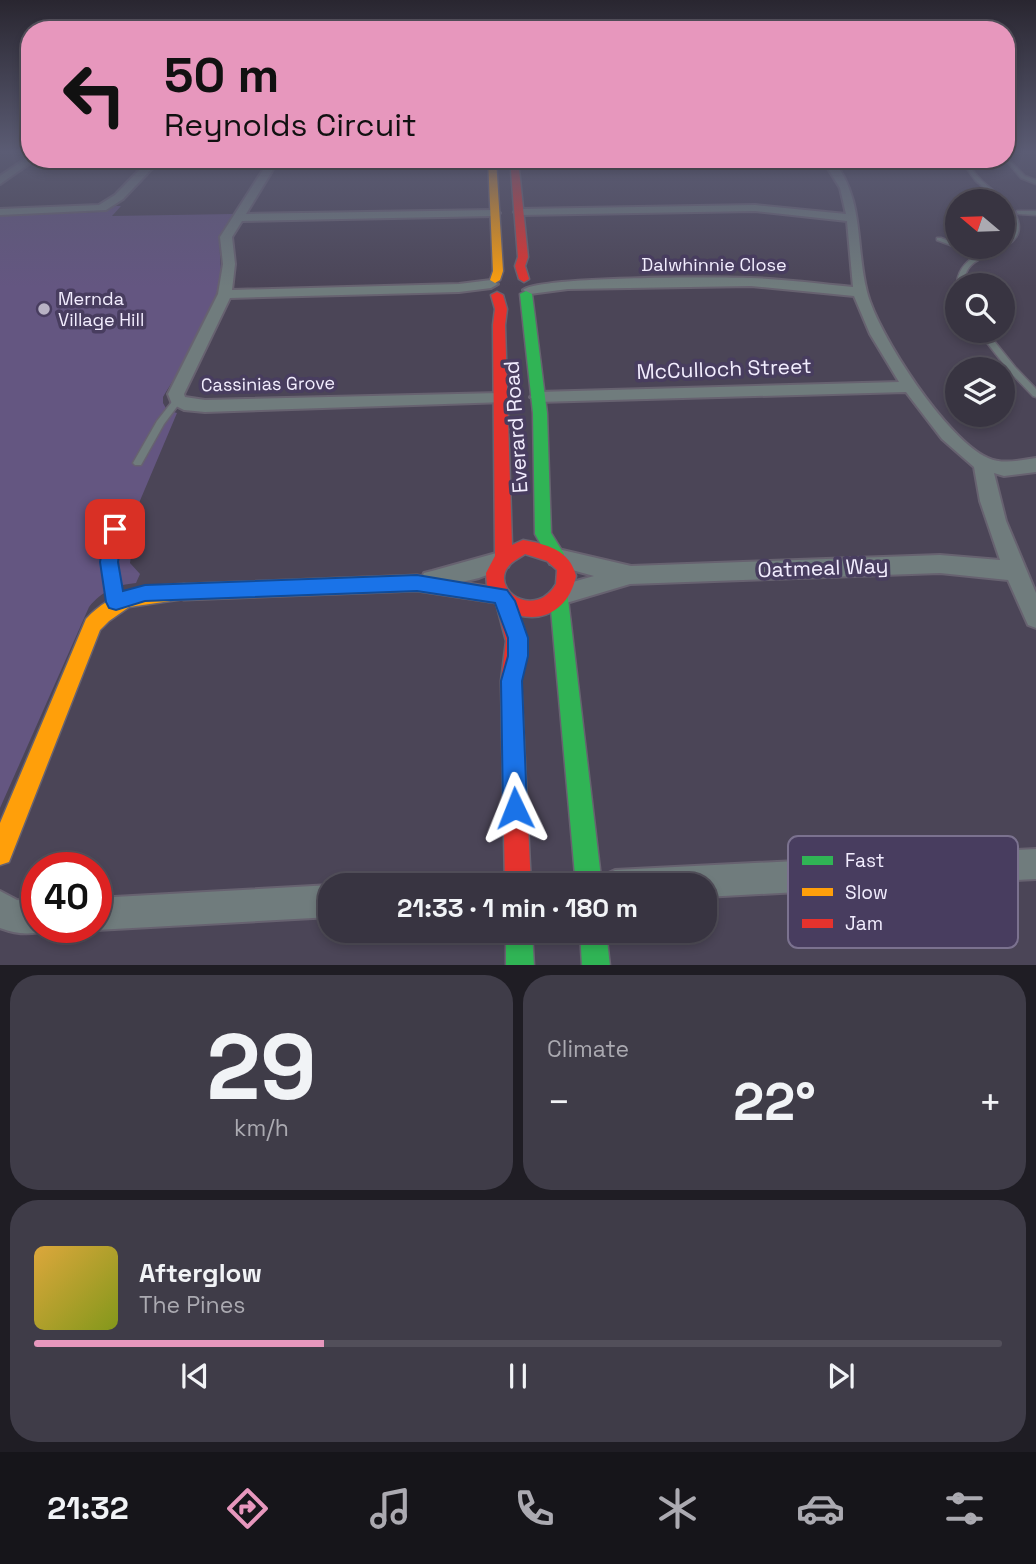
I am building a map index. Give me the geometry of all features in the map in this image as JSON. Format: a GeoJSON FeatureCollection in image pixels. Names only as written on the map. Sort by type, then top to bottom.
{"type":"FeatureCollection","features":[{"type":"Feature","properties":{"kind":"street"},"geometry":{"type":"LineString","coordinates":[[0,212],[102,208],[119,197]]}},
{"type":"Feature","properties":{"kind":"street","name":"Cassinias Grove"},"geometry":{"type":"LineString","coordinates":[[250,197],[226,237],[229,264],[225,294],[176,394],[178,400],[184,404],[205,406],[500,398]]}},
{"type":"Feature","properties":{"kind":"street","name":"Everard Road"},"geometry":{"type":"LineString","coordinates":[[493,197],[498,271],[494,288],[501,309],[502,558]]}},
{"type":"Feature","properties":{"kind":"street","name":"Everard Road"},"geometry":{"type":"LineString","coordinates":[[518,197],[523,257],[520,266],[527,286],[538,397],[543,534],[556,556]]}},
{"type":"Feature","properties":{"kind":"street"},"geometry":{"type":"LineString","coordinates":[[848,197],[860,292],[878,338],[911,387],[959,447],[983,464],[1004,469],[1036,465]]}},
{"type":"Feature","properties":{"kind":"street"},"geometry":{"type":"LineString","coordinates":[[520,212],[755,208],[852,218]]}},
{"type":"Feature","properties":{"kind":"street"},"geometry":{"type":"LineString","coordinates":[[237,218],[494,213]]}},
{"type":"Feature","properties":{"kind":"street"},"geometry":{"type":"LineString","coordinates":[[225,294],[494,288],[506,277],[527,286]]}},
{"type":"Feature","properties":{"kind":"street","name":"Dalwhinnie Close"},"geometry":{"type":"LineString","coordinates":[[527,286],[751,282],[860,292]]}},
{"type":"Feature","properties":{"kind":"street","name":"McCulloch Street"},"geometry":{"type":"LineString","coordinates":[[538,397],[911,387]]}},
{"type":"Feature","properties":{"kind":"street"},"geometry":{"type":"LineString","coordinates":[[983,464],[986,488],[1015,571],[1036,618]]}},
{"type":"Feature","properties":{"kind":"street"},"geometry":{"type":"LineString","coordinates":[[0,853],[93,625],[116,602],[145,593],[417,583],[462,574],[523,547],[545,549],[556,556],[567,575],[561,596],[588,873]]}},
{"type":"Feature","properties":{"kind":"street","name":"Oatmeal Way"},"geometry":{"type":"LineString","coordinates":[[556,556],[631,575]]}},
{"type":"Feature","properties":{"kind":"street"},"geometry":{"type":"LineString","coordinates":[[502,558],[494,578],[518,638],[518,656],[511,681],[517,873]]}},
{"type":"Feature","properties":{"kind":"street","name":"Oatmeal Way"},"geometry":{"type":"LineString","coordinates":[[561,596],[631,575],[940,564],[986,566],[1015,571]]}},
{"type":"Feature","properties":{"kind":"street"},"geometry":{"type":"LineString","coordinates":[[417,583],[503,598],[527,609],[539,609],[561,596]]}},
{"type":"Feature","properties":{"kind":"street"},"geometry":{"type":"LineString","coordinates":[[1018,865],[1036,864]]}},
{"type":"Feature","properties":{"kind":"street"},"geometry":{"type":"LineString","coordinates":[[717,881],[788,877]]}},
{"type":"Feature","properties":{"kind":"street"},"geometry":{"type":"LineString","coordinates":[[112,913],[318,902]]}},
{"type":"Feature","properties":{"kind":"street"},"geometry":{"type":"LineString","coordinates":[[0,907],[11,916],[21,917]]}},
{"type":"Feature","properties":{"kind":"street"},"geometry":{"type":"LineString","coordinates":[[519,943],[520,965]]}},
{"type":"Feature","properties":{"kind":"street"},"geometry":{"type":"LineString","coordinates":[[594,943],[596,965]]}},
{"type":"Feature","properties":{"kind":"lane"},"geometry":{"type":"LineString","coordinates":[[1000,197],[1019,212],[1022,222],[1019,234],[1015,237]]}},
{"type":"Feature","properties":{"kind":"lane"},"geometry":{"type":"LineString","coordinates":[[1019,212],[1036,213]]}},
{"type":"Feature","properties":{"kind":"lane"},"geometry":{"type":"LineString","coordinates":[[939,239],[945,241]]}},
{"type":"Feature","properties":{"kind":"lane"},"geometry":{"type":"LineString","coordinates":[[962,273],[976,259]]}},
{"type":"Feature","properties":{"kind":"lane"},"geometry":{"type":"LineString","coordinates":[[991,343],[1036,394]]}},
{"type":"Feature","properties":{"kind":"lane"},"geometry":{"type":"LineString","coordinates":[[138,463],[160,423],[178,400]]}},
{"type":"Feature","properties":{"kind":"lane"},"geometry":{"type":"LineString","coordinates":[[116,602],[109,562],[118,516]]}},
{"type":"Feature","properties":{"kind":"shaded area"},"geometry":{"type":"Polygon","coordinates":[[[121,206],[112,216],[233,214],[220,245],[220,279],[214,303],[194,345],[163,397],[167,410],[177,413],[139,503],[130,563],[140,574],[136,583],[110,590],[89,607],[0,808],[0,216],[98,212],[121,206]]]}},
{"type":"Feature","properties":{"kind":"traffic: fast"},"geometry":{"type":"LineString","coordinates":[[526,294],[540,413],[543,534],[555,554]]}},
{"type":"Feature","properties":{"kind":"traffic: fast"},"geometry":{"type":"LineString","coordinates":[[559,599],[588,873]]}},
{"type":"Feature","properties":{"kind":"traffic: fast"},"geometry":{"type":"LineString","coordinates":[[519,943],[520,965]]}},
{"type":"Feature","properties":{"kind":"traffic: fast"},"geometry":{"type":"LineString","coordinates":[[594,943],[596,965]]}},
{"type":"Feature","properties":{"kind":"traffic: slow"},"geometry":{"type":"LineString","coordinates":[[494,197],[498,271],[495,280]]}},
{"type":"Feature","properties":{"kind":"traffic: slow"},"geometry":{"type":"LineString","coordinates":[[0,853],[93,625],[112,607],[134,597],[184,592]]}},
{"type":"Feature","properties":{"kind":"traffic: jam"},"geometry":{"type":"LineString","coordinates":[[517,197],[523,257],[520,266],[524,279]]}},
{"type":"Feature","properties":{"kind":"traffic: jam"},"geometry":{"type":"LineString","coordinates":[[497,295],[501,309],[499,325],[504,556]]}},
{"type":"Feature","properties":{"kind":"traffic: jam"},"geometry":{"type":"LineString","coordinates":[[523,547],[553,556],[565,568],[565,586],[558,597],[545,608],[530,610],[516,606],[503,598],[496,586],[495,573],[503,559],[523,547]]}},
{"type":"Feature","properties":{"kind":"traffic: jam"},"geometry":{"type":"LineString","coordinates":[[184,592],[417,583],[500,596]]}},
{"type":"Feature","properties":{"kind":"traffic: jam"},"geometry":{"type":"LineString","coordinates":[[505,601],[516,641],[511,681],[518,873]]}},
{"type":"Feature","properties":{"kind":"place","name":"Mernda Village Hill"},"geometry":{"type":"Point","coordinates":[44,309]}},
{"type":"Feature","properties":{"kind":"route"},"geometry":{"type":"LineString","coordinates":[[115,529],[109,562],[116,602],[145,593],[417,583],[500,596],[505,601],[518,638],[518,656],[511,681],[515,808]]}}]}
